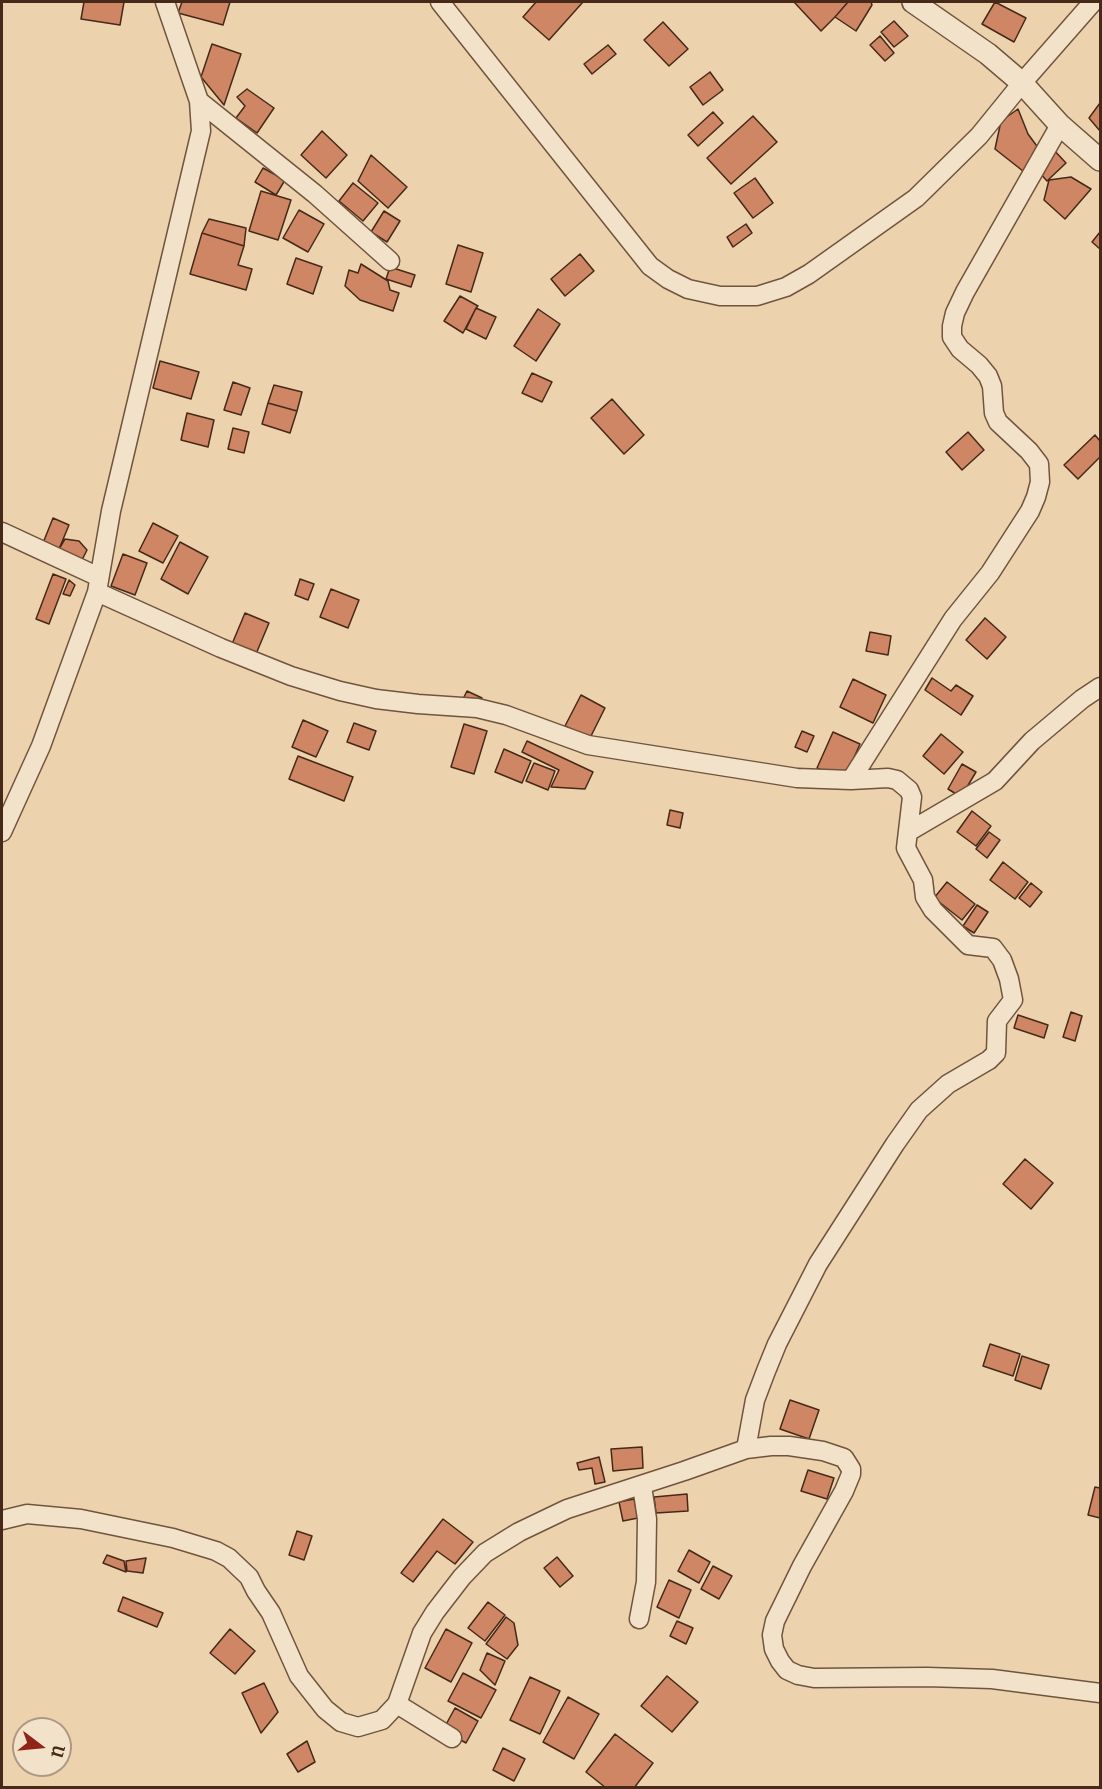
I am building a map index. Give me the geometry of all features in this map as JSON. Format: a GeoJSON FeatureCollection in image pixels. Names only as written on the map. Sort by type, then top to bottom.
{"type":"FeatureCollection","features":[{"type":"Feature","properties":{"kind":"street"},"geometry":{"type":"LineString","coordinates":[[2,832],[41,746],[98,584],[111,511],[201,131],[199,100],[165,2]]}},
{"type":"Feature","properties":{"kind":"street"},"geometry":{"type":"LineString","coordinates":[[440,2],[650,266],[668,279],[688,289],[720,296],[757,296],[786,288],[916,198],[979,136],[1093,2]]}},
{"type":"Feature","properties":{"kind":"street"},"geometry":{"type":"LineString","coordinates":[[913,2],[988,54],[1022,83],[1060,125],[1101,160]]}},
{"type":"Feature","properties":{"kind":"street"},"geometry":{"type":"LineString","coordinates":[[199,100],[315,194],[390,261]]}},
{"type":"Feature","properties":{"kind":"street"},"geometry":{"type":"LineString","coordinates":[[851,780],[953,619],[990,573],[1030,511],[1036,497],[1040,482],[1039,464],[1029,451],[998,422],[994,413],[992,386],[988,376],[960,349],[952,337],[952,326],[955,312],[965,292],[1060,125]]}},
{"type":"Feature","properties":{"kind":"street"},"geometry":{"type":"LineString","coordinates":[[2,532],[231,652],[291,676],[340,691],[387,700],[477,708],[506,715],[588,745],[797,778],[851,780],[888,778],[897,780],[909,790],[912,797],[906,848],[922,880],[925,897],[933,910],[968,945],[993,948],[1002,960],[1009,979],[1012,1000],[997,1021],[996,1053],[989,1060],[948,1084],[920,1110],[895,1144],[818,1264],[781,1335],[766,1371],[755,1400],[746,1449]]}},
{"type":"Feature","properties":{"kind":"street"},"geometry":{"type":"LineString","coordinates":[[908,832],[995,781],[1032,741],[1082,699],[1101,687]]}},
{"type":"Feature","properties":{"kind":"street"},"geometry":{"type":"LineString","coordinates":[[2,1520],[27,1514],[81,1519],[173,1538],[216,1551],[229,1558],[249,1577],[256,1592],[271,1613],[299,1676],[325,1709],[341,1722],[358,1727],[382,1720],[397,1704],[422,1633],[435,1612],[462,1577],[485,1553],[519,1532],[567,1509],[642,1486],[746,1449],[789,1446],[823,1451],[844,1458],[851,1469],[851,1474],[844,1491],[802,1566],[776,1621],[772,1635],[774,1649],[788,1670],[798,1675],[814,1678],[993,1679],[1101,1693]]}},
{"type":"Feature","properties":{"kind":"street"},"geometry":{"type":"LineString","coordinates":[[639,1619],[646,1582],[647,1519],[642,1486]]}},
{"type":"Feature","properties":{"kind":"street"},"geometry":{"type":"LineString","coordinates":[[397,1704],[452,1738]]}},
{"type":"Feature","properties":{"kind":"building"},"geometry":{"type":"Polygon","coordinates":[[[84,2],[124,2],[120,25],[81,19],[84,2]]]}},
{"type":"Feature","properties":{"kind":"building"},"geometry":{"type":"Polygon","coordinates":[[[182,2],[230,2],[223,25],[178,13],[182,2]]]}},
{"type":"Feature","properties":{"kind":"building"},"geometry":{"type":"Polygon","coordinates":[[[536,2],[583,2],[549,40],[523,17],[536,2]]]}},
{"type":"Feature","properties":{"kind":"building"},"geometry":{"type":"Polygon","coordinates":[[[794,2],[848,2],[821,31],[794,2]]]}},
{"type":"Feature","properties":{"kind":"building"},"geometry":{"type":"Polygon","coordinates":[[[848,2],[871,2],[872,5],[856,31],[835,17],[848,2]]]}},
{"type":"Feature","properties":{"kind":"building"},"geometry":{"type":"Polygon","coordinates":[[[995,2],[1026,18],[1014,42],[982,24],[995,2]]]}},
{"type":"Feature","properties":{"kind":"building"},"geometry":{"type":"Polygon","coordinates":[[[894,21],[908,36],[894,47],[881,32],[894,21]]]}},
{"type":"Feature","properties":{"kind":"building"},"geometry":{"type":"Polygon","coordinates":[[[663,22],[688,49],[669,66],[644,40],[663,22]]]}},
{"type":"Feature","properties":{"kind":"building"},"geometry":{"type":"Polygon","coordinates":[[[880,36],[894,53],[885,61],[870,45],[880,36]]]}},
{"type":"Feature","properties":{"kind":"building"},"geometry":{"type":"Polygon","coordinates":[[[212,44],[241,54],[224,105],[201,77],[212,44]]]}},
{"type":"Feature","properties":{"kind":"building"},"geometry":{"type":"Polygon","coordinates":[[[608,45],[616,54],[592,74],[584,64],[608,45]]]}},
{"type":"Feature","properties":{"kind":"building"},"geometry":{"type":"Polygon","coordinates":[[[710,72],[723,90],[703,105],[690,87],[710,72]]]}},
{"type":"Feature","properties":{"kind":"building"},"geometry":{"type":"Polygon","coordinates":[[[247,89],[274,108],[257,133],[236,118],[245,106],[237,97],[247,89]]]}},
{"type":"Feature","properties":{"kind":"building"},"geometry":{"type":"Polygon","coordinates":[[[1100,103],[1100,131],[1089,118],[1100,103]]]}},
{"type":"Feature","properties":{"kind":"building"},"geometry":{"type":"Polygon","coordinates":[[[1018,109],[1028,134],[1042,153],[1028,175],[995,149],[1001,121],[1018,109]]]}},
{"type":"Feature","properties":{"kind":"building"},"geometry":{"type":"Polygon","coordinates":[[[713,112],[723,123],[698,146],[688,135],[713,112]]]}},
{"type":"Feature","properties":{"kind":"building"},"geometry":{"type":"Polygon","coordinates":[[[753,116],[777,142],[731,184],[707,158],[753,116]]]}},
{"type":"Feature","properties":{"kind":"building"},"geometry":{"type":"Polygon","coordinates":[[[322,131],[347,155],[326,178],[301,155],[322,131]]]}},
{"type":"Feature","properties":{"kind":"building"},"geometry":{"type":"Polygon","coordinates":[[[1052,148],[1066,163],[1047,181],[1037,170],[1052,148]]]}},
{"type":"Feature","properties":{"kind":"building"},"geometry":{"type":"Polygon","coordinates":[[[371,155],[407,187],[388,208],[358,181],[371,155]]]}},
{"type":"Feature","properties":{"kind":"building"},"geometry":{"type":"Polygon","coordinates":[[[263,168],[285,180],[276,195],[255,182],[263,168]]]}},
{"type":"Feature","properties":{"kind":"building"},"geometry":{"type":"Polygon","coordinates":[[[1071,177],[1091,189],[1065,219],[1044,200],[1049,180],[1071,177]]]}},
{"type":"Feature","properties":{"kind":"building"},"geometry":{"type":"Polygon","coordinates":[[[755,178],[773,203],[753,218],[734,193],[755,178]]]}},
{"type":"Feature","properties":{"kind":"building"},"geometry":{"type":"Polygon","coordinates":[[[353,183],[378,203],[363,221],[339,201],[353,183]]]}},
{"type":"Feature","properties":{"kind":"building"},"geometry":{"type":"Polygon","coordinates":[[[261,191],[291,200],[278,240],[249,231],[261,191]]]}},
{"type":"Feature","properties":{"kind":"building"},"geometry":{"type":"Polygon","coordinates":[[[299,210],[324,224],[308,252],[283,238],[299,210]]]}},
{"type":"Feature","properties":{"kind":"building"},"geometry":{"type":"Polygon","coordinates":[[[384,211],[400,221],[387,242],[371,232],[384,211]]]}},
{"type":"Feature","properties":{"kind":"building"},"geometry":{"type":"Polygon","coordinates":[[[209,219],[246,228],[244,246],[202,233],[209,219]]]}},
{"type":"Feature","properties":{"kind":"building"},"geometry":{"type":"Polygon","coordinates":[[[746,224],[752,233],[733,247],[727,237],[746,224]]]}},
{"type":"Feature","properties":{"kind":"building"},"geometry":{"type":"Polygon","coordinates":[[[1100,232],[1100,249],[1092,242],[1100,232]]]}},
{"type":"Feature","properties":{"kind":"building"},"geometry":{"type":"Polygon","coordinates":[[[202,233],[244,246],[238,265],[252,269],[246,290],[190,274],[202,233]]]}},
{"type":"Feature","properties":{"kind":"building"},"geometry":{"type":"Polygon","coordinates":[[[458,245],[483,253],[471,292],[446,284],[458,245]]]}},
{"type":"Feature","properties":{"kind":"building"},"geometry":{"type":"Polygon","coordinates":[[[580,254],[594,271],[565,296],[551,279],[580,254]]]}},
{"type":"Feature","properties":{"kind":"building"},"geometry":{"type":"Polygon","coordinates":[[[296,258],[322,267],[313,294],[287,284],[296,258]]]}},
{"type":"Feature","properties":{"kind":"building"},"geometry":{"type":"Polygon","coordinates":[[[361,264],[388,281],[390,290],[399,293],[393,311],[360,300],[345,286],[349,270],[358,273],[361,264]]]}},
{"type":"Feature","properties":{"kind":"building"},"geometry":{"type":"Polygon","coordinates":[[[390,267],[415,275],[411,287],[386,279],[390,267]]]}},
{"type":"Feature","properties":{"kind":"building"},"geometry":{"type":"Polygon","coordinates":[[[460,296],[478,306],[463,333],[444,321],[460,296]]]}},
{"type":"Feature","properties":{"kind":"building"},"geometry":{"type":"Polygon","coordinates":[[[476,308],[496,317],[486,339],[466,329],[476,308]]]}},
{"type":"Feature","properties":{"kind":"building"},"geometry":{"type":"Polygon","coordinates":[[[538,309],[560,324],[536,361],[514,346],[538,309]]]}},
{"type":"Feature","properties":{"kind":"building"},"geometry":{"type":"Polygon","coordinates":[[[160,361],[199,372],[191,399],[153,388],[160,361]]]}},
{"type":"Feature","properties":{"kind":"building"},"geometry":{"type":"Polygon","coordinates":[[[532,373],[552,382],[542,402],[522,393],[532,373]]]}},
{"type":"Feature","properties":{"kind":"building"},"geometry":{"type":"Polygon","coordinates":[[[233,382],[250,388],[241,415],[224,410],[233,382]]]}},
{"type":"Feature","properties":{"kind":"building"},"geometry":{"type":"Polygon","coordinates":[[[274,385],[302,392],[297,411],[268,403],[274,385]]]}},
{"type":"Feature","properties":{"kind":"building"},"geometry":{"type":"Polygon","coordinates":[[[612,399],[644,435],[624,454],[591,418],[612,399]]]}},
{"type":"Feature","properties":{"kind":"building"},"geometry":{"type":"Polygon","coordinates":[[[268,403],[297,411],[290,433],[262,424],[268,403]]]}},
{"type":"Feature","properties":{"kind":"building"},"geometry":{"type":"Polygon","coordinates":[[[187,413],[214,420],[208,447],[181,440],[187,413]]]}},
{"type":"Feature","properties":{"kind":"building"},"geometry":{"type":"Polygon","coordinates":[[[233,428],[249,432],[244,453],[228,449],[233,428]]]}},
{"type":"Feature","properties":{"kind":"building"},"geometry":{"type":"Polygon","coordinates":[[[968,432],[984,450],[962,470],[946,452],[968,432]]]}},
{"type":"Feature","properties":{"kind":"building"},"geometry":{"type":"Polygon","coordinates":[[[1095,435],[1100,441],[1100,457],[1078,479],[1064,465],[1095,435]]]}},
{"type":"Feature","properties":{"kind":"building"},"geometry":{"type":"Polygon","coordinates":[[[53,518],[69,525],[59,549],[43,543],[53,518]]]}},
{"type":"Feature","properties":{"kind":"building"},"geometry":{"type":"Polygon","coordinates":[[[153,523],[178,536],[163,563],[139,551],[153,523]]]}},
{"type":"Feature","properties":{"kind":"building"},"geometry":{"type":"Polygon","coordinates":[[[65,539],[79,541],[87,550],[80,564],[59,549],[65,539]]]}},
{"type":"Feature","properties":{"kind":"building"},"geometry":{"type":"Polygon","coordinates":[[[180,542],[208,557],[188,594],[161,579],[180,542]]]}},
{"type":"Feature","properties":{"kind":"building"},"geometry":{"type":"Polygon","coordinates":[[[123,554],[147,563],[135,595],[111,586],[123,554]]]}},
{"type":"Feature","properties":{"kind":"building"},"geometry":{"type":"Polygon","coordinates":[[[53,574],[66,579],[49,624],[36,619],[53,574]]]}},
{"type":"Feature","properties":{"kind":"building"},"geometry":{"type":"Polygon","coordinates":[[[300,579],[314,584],[308,600],[295,595],[300,579]]]}},
{"type":"Feature","properties":{"kind":"building"},"geometry":{"type":"Polygon","coordinates":[[[69,580],[75,585],[70,596],[63,594],[69,580]]]}},
{"type":"Feature","properties":{"kind":"building"},"geometry":{"type":"Polygon","coordinates":[[[331,589],[359,600],[348,628],[320,617],[331,589]]]}},
{"type":"Feature","properties":{"kind":"building"},"geometry":{"type":"Polygon","coordinates":[[[245,613],[269,623],[256,654],[232,644],[245,613]]]}},
{"type":"Feature","properties":{"kind":"building"},"geometry":{"type":"Polygon","coordinates":[[[985,618],[1006,637],[987,659],[966,640],[985,618]]]}},
{"type":"Feature","properties":{"kind":"building"},"geometry":{"type":"Polygon","coordinates":[[[870,632],[891,636],[888,655],[866,651],[870,632]]]}},
{"type":"Feature","properties":{"kind":"building"},"geometry":{"type":"Polygon","coordinates":[[[932,678],[951,691],[956,685],[973,696],[961,715],[925,690],[932,678]]]}},
{"type":"Feature","properties":{"kind":"building"},"geometry":{"type":"Polygon","coordinates":[[[853,679],[886,695],[873,723],[840,707],[853,679]]]}},
{"type":"Feature","properties":{"kind":"building"},"geometry":{"type":"Polygon","coordinates":[[[467,691],[482,698],[476,710],[461,703],[467,691]]]}},
{"type":"Feature","properties":{"kind":"building"},"geometry":{"type":"Polygon","coordinates":[[[581,695],[605,708],[590,738],[565,726],[581,695]]]}},
{"type":"Feature","properties":{"kind":"building"},"geometry":{"type":"Polygon","coordinates":[[[303,720],[328,731],[316,757],[292,747],[303,720]]]}},
{"type":"Feature","properties":{"kind":"building"},"geometry":{"type":"Polygon","coordinates":[[[354,723],[376,731],[369,750],[347,742],[354,723]]]}},
{"type":"Feature","properties":{"kind":"building"},"geometry":{"type":"Polygon","coordinates":[[[464,724],[487,731],[474,774],[451,767],[464,724]]]}},
{"type":"Feature","properties":{"kind":"building"},"geometry":{"type":"Polygon","coordinates":[[[802,731],[814,736],[807,752],[795,747],[802,731]]]}},
{"type":"Feature","properties":{"kind":"building"},"geometry":{"type":"Polygon","coordinates":[[[833,732],[860,744],[844,780],[817,768],[833,732]]]}},
{"type":"Feature","properties":{"kind":"building"},"geometry":{"type":"Polygon","coordinates":[[[941,734],[963,752],[944,774],[923,756],[941,734]]]}},
{"type":"Feature","properties":{"kind":"building"},"geometry":{"type":"Polygon","coordinates":[[[527,741],[593,772],[585,789],[551,787],[559,770],[522,752],[527,741]]]}},
{"type":"Feature","properties":{"kind":"building"},"geometry":{"type":"Polygon","coordinates":[[[504,749],[531,761],[522,783],[495,772],[504,749]]]}},
{"type":"Feature","properties":{"kind":"building"},"geometry":{"type":"Polygon","coordinates":[[[298,756],[353,777],[344,801],[289,779],[298,756]]]}},
{"type":"Feature","properties":{"kind":"building"},"geometry":{"type":"Polygon","coordinates":[[[534,763],[555,771],[548,790],[526,781],[534,763]]]}},
{"type":"Feature","properties":{"kind":"building"},"geometry":{"type":"Polygon","coordinates":[[[962,764],[976,772],[961,797],[948,789],[962,764]]]}},
{"type":"Feature","properties":{"kind":"building"},"geometry":{"type":"Polygon","coordinates":[[[670,810],[683,813],[680,828],[667,825],[670,810]]]}},
{"type":"Feature","properties":{"kind":"building"},"geometry":{"type":"Polygon","coordinates":[[[972,811],[991,826],[976,846],[957,832],[972,811]]]}},
{"type":"Feature","properties":{"kind":"building"},"geometry":{"type":"Polygon","coordinates":[[[989,832],[1000,840],[987,858],[976,849],[989,832]]]}},
{"type":"Feature","properties":{"kind":"building"},"geometry":{"type":"Polygon","coordinates":[[[1003,862],[1028,882],[1015,899],[990,880],[1003,862]]]}},
{"type":"Feature","properties":{"kind":"building"},"geometry":{"type":"Polygon","coordinates":[[[947,882],[975,904],[962,920],[934,898],[947,882]]]}},
{"type":"Feature","properties":{"kind":"building"},"geometry":{"type":"Polygon","coordinates":[[[1031,883],[1042,892],[1030,907],[1019,898],[1031,883]]]}},
{"type":"Feature","properties":{"kind":"building"},"geometry":{"type":"Polygon","coordinates":[[[977,905],[988,912],[974,933],[963,926],[977,905]]]}},
{"type":"Feature","properties":{"kind":"building"},"geometry":{"type":"Polygon","coordinates":[[[1071,1012],[1082,1016],[1075,1041],[1063,1037],[1071,1012]]]}},
{"type":"Feature","properties":{"kind":"building"},"geometry":{"type":"Polygon","coordinates":[[[1018,1015],[1048,1025],[1044,1038],[1014,1028],[1018,1015]]]}},
{"type":"Feature","properties":{"kind":"building"},"geometry":{"type":"Polygon","coordinates":[[[1025,1159],[1053,1183],[1031,1209],[1003,1184],[1025,1159]]]}},
{"type":"Feature","properties":{"kind":"building"},"geometry":{"type":"Polygon","coordinates":[[[990,1344],[1020,1354],[1013,1376],[983,1366],[990,1344]]]}},
{"type":"Feature","properties":{"kind":"building"},"geometry":{"type":"Polygon","coordinates":[[[1022,1356],[1049,1365],[1041,1389],[1015,1380],[1022,1356]]]}},
{"type":"Feature","properties":{"kind":"building"},"geometry":{"type":"Polygon","coordinates":[[[790,1400],[819,1410],[809,1439],[780,1429],[790,1400]]]}},
{"type":"Feature","properties":{"kind":"building"},"geometry":{"type":"Polygon","coordinates":[[[642,1447],[643,1468],[613,1471],[611,1449],[642,1447]]]}},
{"type":"Feature","properties":{"kind":"building"},"geometry":{"type":"Polygon","coordinates":[[[599,1457],[605,1482],[595,1484],[592,1468],[579,1470],[577,1463],[599,1457]]]}},
{"type":"Feature","properties":{"kind":"building"},"geometry":{"type":"Polygon","coordinates":[[[808,1470],[834,1478],[827,1499],[801,1491],[808,1470]]]}},
{"type":"Feature","properties":{"kind":"building"},"geometry":{"type":"Polygon","coordinates":[[[1095,1487],[1100,1488],[1100,1518],[1088,1515],[1095,1487]]]}},
{"type":"Feature","properties":{"kind":"building"},"geometry":{"type":"Polygon","coordinates":[[[687,1494],[688,1511],[656,1513],[654,1497],[687,1494]]]}},
{"type":"Feature","properties":{"kind":"building"},"geometry":{"type":"Polygon","coordinates":[[[634,1499],[638,1518],[623,1521],[619,1502],[634,1499]]]}},
{"type":"Feature","properties":{"kind":"building"},"geometry":{"type":"Polygon","coordinates":[[[443,1519],[473,1542],[455,1564],[437,1551],[413,1582],[401,1573],[443,1519]]]}},
{"type":"Feature","properties":{"kind":"building"},"geometry":{"type":"Polygon","coordinates":[[[297,1531],[312,1536],[304,1560],[289,1555],[297,1531]]]}},
{"type":"Feature","properties":{"kind":"building"},"geometry":{"type":"Polygon","coordinates":[[[689,1550],[710,1562],[699,1583],[678,1571],[689,1550]]]}},
{"type":"Feature","properties":{"kind":"building"},"geometry":{"type":"Polygon","coordinates":[[[107,1555],[124,1561],[126,1572],[103,1563],[107,1555]]]}},
{"type":"Feature","properties":{"kind":"building"},"geometry":{"type":"Polygon","coordinates":[[[557,1557],[573,1576],[560,1587],[544,1568],[557,1557]]]}},
{"type":"Feature","properties":{"kind":"building"},"geometry":{"type":"Polygon","coordinates":[[[146,1558],[143,1573],[127,1571],[126,1561],[146,1558]]]}},
{"type":"Feature","properties":{"kind":"building"},"geometry":{"type":"Polygon","coordinates":[[[713,1566],[732,1576],[719,1599],[701,1589],[713,1566]]]}},
{"type":"Feature","properties":{"kind":"building"},"geometry":{"type":"Polygon","coordinates":[[[669,1580],[691,1590],[679,1618],[657,1607],[669,1580]]]}},
{"type":"Feature","properties":{"kind":"building"},"geometry":{"type":"Polygon","coordinates":[[[123,1597],[163,1613],[157,1627],[118,1611],[123,1597]]]}},
{"type":"Feature","properties":{"kind":"building"},"geometry":{"type":"Polygon","coordinates":[[[488,1602],[505,1615],[485,1641],[468,1628],[488,1602]]]}},
{"type":"Feature","properties":{"kind":"building"},"geometry":{"type":"Polygon","coordinates":[[[506,1617],[514,1623],[518,1645],[507,1659],[486,1644],[506,1617]]]}},
{"type":"Feature","properties":{"kind":"building"},"geometry":{"type":"Polygon","coordinates":[[[677,1621],[693,1628],[686,1644],[670,1636],[677,1621]]]}},
{"type":"Feature","properties":{"kind":"building"},"geometry":{"type":"Polygon","coordinates":[[[230,1629],[255,1651],[235,1674],[210,1653],[230,1629]]]}},
{"type":"Feature","properties":{"kind":"building"},"geometry":{"type":"Polygon","coordinates":[[[446,1629],[472,1643],[451,1682],[425,1668],[446,1629]]]}},
{"type":"Feature","properties":{"kind":"building"},"geometry":{"type":"Polygon","coordinates":[[[487,1653],[505,1661],[495,1685],[480,1670],[487,1653]]]}},
{"type":"Feature","properties":{"kind":"building"},"geometry":{"type":"Polygon","coordinates":[[[463,1673],[496,1690],[481,1718],[448,1701],[463,1673]]]}},
{"type":"Feature","properties":{"kind":"building"},"geometry":{"type":"Polygon","coordinates":[[[667,1676],[698,1702],[672,1732],[641,1706],[667,1676]]]}},
{"type":"Feature","properties":{"kind":"building"},"geometry":{"type":"Polygon","coordinates":[[[530,1677],[560,1691],[540,1734],[510,1720],[530,1677]]]}},
{"type":"Feature","properties":{"kind":"building"},"geometry":{"type":"Polygon","coordinates":[[[264,1683],[278,1712],[261,1733],[242,1693],[264,1683]]]}},
{"type":"Feature","properties":{"kind":"building"},"geometry":{"type":"Polygon","coordinates":[[[568,1697],[599,1714],[574,1759],[543,1742],[568,1697]]]}},
{"type":"Feature","properties":{"kind":"building"},"geometry":{"type":"Polygon","coordinates":[[[455,1708],[478,1721],[466,1743],[443,1730],[455,1708]]]}},
{"type":"Feature","properties":{"kind":"building"},"geometry":{"type":"Polygon","coordinates":[[[615,1734],[653,1763],[634,1788],[606,1788],[586,1772],[615,1734]]]}},
{"type":"Feature","properties":{"kind":"building"},"geometry":{"type":"Polygon","coordinates":[[[307,1741],[315,1762],[298,1772],[287,1754],[307,1741]]]}},
{"type":"Feature","properties":{"kind":"building"},"geometry":{"type":"Polygon","coordinates":[[[503,1748],[525,1759],[514,1781],[493,1770],[503,1748]]]}}]}
